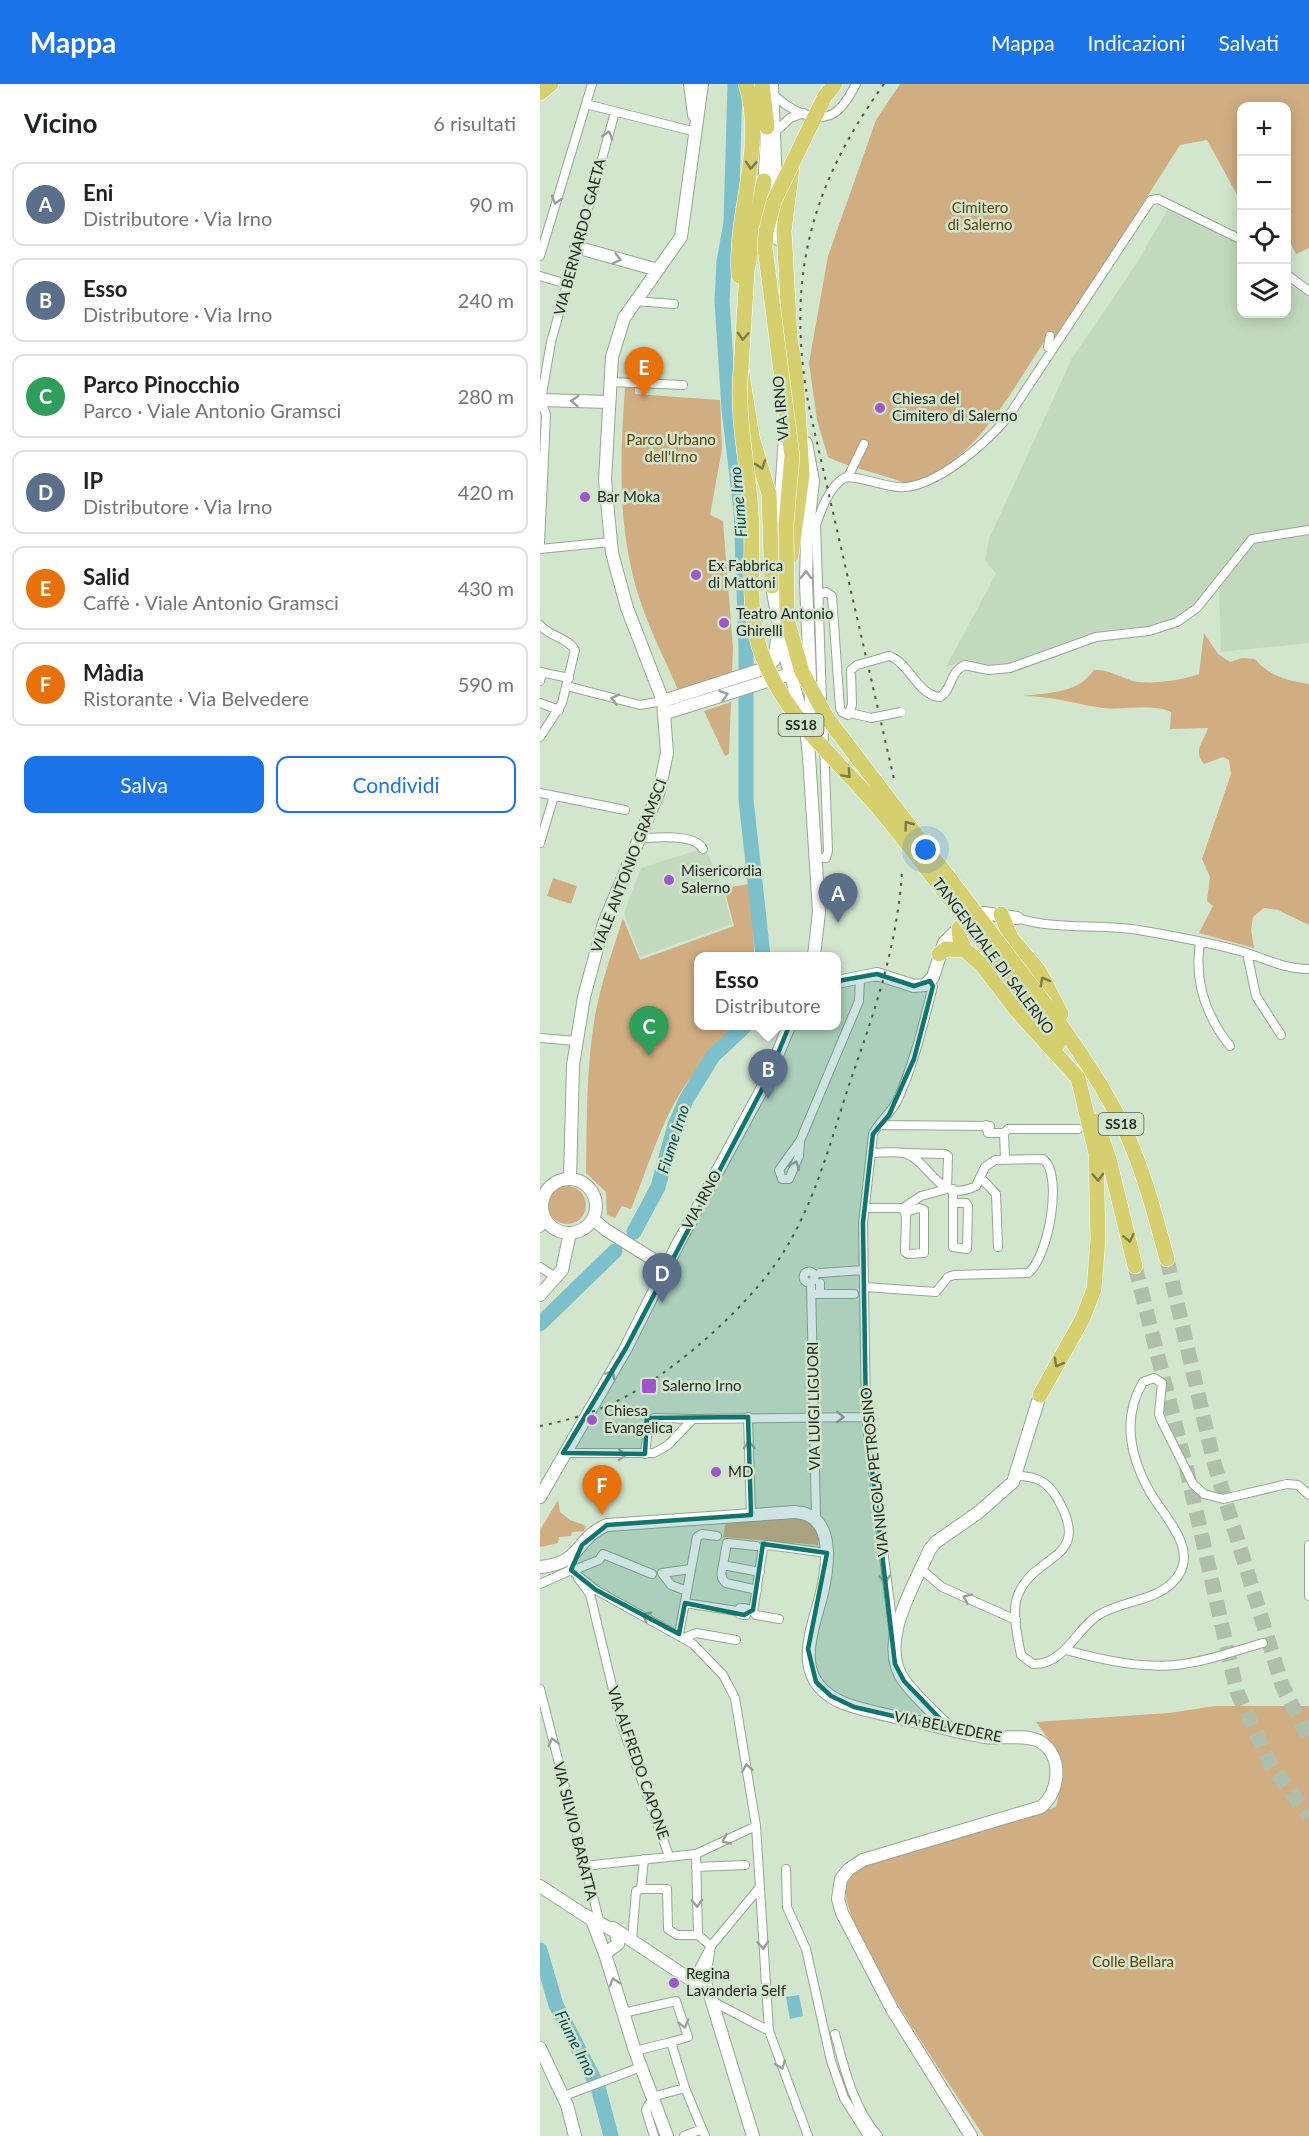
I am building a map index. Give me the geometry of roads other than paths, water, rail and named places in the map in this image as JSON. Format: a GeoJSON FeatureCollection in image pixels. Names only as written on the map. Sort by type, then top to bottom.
{"type":"FeatureCollection","features":[{"type":"Feature","properties":{"kind":"highway"},"geometry":{"type":"LineString","coordinates":[[540,92],[549,84]]}},
{"type":"Feature","properties":{"kind":"highway"},"geometry":{"type":"LineString","coordinates":[[744,302],[738,267],[752,159],[751,107],[746,84]]}},
{"type":"Feature","properties":{"kind":"highway"},"geometry":{"type":"LineString","coordinates":[[769,87],[771,130]]}},
{"type":"Feature","properties":{"kind":"highway","name":"SS18"},"geometry":{"type":"LineString","coordinates":[[780,585],[792,456],[765,248],[771,211],[792,159],[830,88]]}},
{"type":"Feature","properties":{"kind":"highway"},"geometry":{"type":"LineString","coordinates":[[780,585],[801,489],[797,393],[790,339],[784,231],[792,159]]}},
{"type":"Feature","properties":{"kind":"highway"},"geometry":{"type":"LineString","coordinates":[[764,181],[744,302],[741,368],[752,437],[769,494],[780,585]]}},
{"type":"Feature","properties":{"kind":"highway","name":"TANGENZIALE DI SALERNO"},"geometry":{"type":"LineString","coordinates":[[741,368],[739,408],[750,494],[754,614],[761,653],[774,681],[801,725],[885,816],[1102,1087],[1128,1137],[1143,1175],[1167,1259]]}},
{"type":"Feature","properties":{"kind":"highway","name":"TANGENZIALE DI SALERNO"},"geometry":{"type":"LineString","coordinates":[[780,585],[790,635],[801,672],[813,697],[1040,1008],[1078,1078],[1110,1159],[1135,1266]]}},
{"type":"Feature","properties":{"kind":"highway"},"geometry":{"type":"LineString","coordinates":[[1001,914],[1008,933],[1039,971],[1060,1011],[1092,1060],[1102,1087]]}},
{"type":"Feature","properties":{"kind":"highway"},"geometry":{"type":"LineString","coordinates":[[1008,933],[1017,918]]}},
{"type":"Feature","properties":{"kind":"highway"},"geometry":{"type":"LineString","coordinates":[[959,928],[960,939],[965,950],[981,964],[1017,1011],[1078,1078],[1097,1168],[1097,1274],[1083,1318],[1040,1395]]}},
{"type":"Feature","properties":{"kind":"highway"},"geometry":{"type":"LineString","coordinates":[[939,954],[946,949],[965,950]]}},
{"type":"Feature","properties":{"kind":"main road","name":"VIALE ANTONIO GRAMSCI"},"geometry":{"type":"LineString","coordinates":[[690,84],[696,132]]}},
{"type":"Feature","properties":{"kind":"main road","name":"VIALE ANTONIO GRAMSCI"},"geometry":{"type":"LineString","coordinates":[[570,1179],[576,1041],[584,997],[601,931],[665,772],[668,731],[665,707],[627,608],[610,542],[605,480],[610,381],[617,332],[634,301],[676,246],[685,227],[702,84]]}},
{"type":"Feature","properties":{"kind":"main road","name":"VIA IRNO"},"geometry":{"type":"LineString","coordinates":[[771,130],[764,181],[763,268],[785,443],[778,615],[790,674],[806,728],[819,912],[815,952]]}},
{"type":"Feature","properties":{"kind":"main road","name":"VIA IRNO"},"geometry":{"type":"LineString","coordinates":[[771,130],[779,270],[790,366],[813,482],[807,525],[807,612],[811,701],[806,728]]}},
{"type":"Feature","properties":{"kind":"main road"},"geometry":{"type":"LineString","coordinates":[[576,247],[658,270]]}},
{"type":"Feature","properties":{"kind":"main road"},"geometry":{"type":"LineString","coordinates":[[541,400],[609,402]]}},
{"type":"Feature","properties":{"kind":"main road"},"geometry":{"type":"LineString","coordinates":[[778,615],[784,623],[793,624],[803,619],[807,612]]}},
{"type":"Feature","properties":{"kind":"main road"},"geometry":{"type":"LineString","coordinates":[[768,677],[770,666],[775,658],[778,615]]}},
{"type":"Feature","properties":{"kind":"main road"},"geometry":{"type":"LineString","coordinates":[[665,707],[768,677],[790,674],[802,669],[810,655]]}},
{"type":"Feature","properties":{"kind":"main road"},"geometry":{"type":"LineString","coordinates":[[768,677],[796,688]]}},
{"type":"Feature","properties":{"kind":"main road"},"geometry":{"type":"LineString","coordinates":[[841,982],[884,975],[914,986],[930,981],[944,943],[959,928],[984,913],[1017,918]]}},
{"type":"Feature","properties":{"kind":"main road","name":"VIA IRNO"},"geometry":{"type":"LineString","coordinates":[[540,1497],[626,1348],[674,1250],[767,1080],[787,1030]]}},
{"type":"Feature","properties":{"kind":"main road"},"geometry":{"type":"LineString","coordinates":[[578,1180],[590,1189],[596,1203],[593,1218],[585,1227],[570,1233],[544,1224],[542,1206],[546,1191],[556,1182],[578,1180]]}},
{"type":"Feature","properties":{"kind":"main road"},"geometry":{"type":"LineString","coordinates":[[593,1218],[606,1230],[654,1260],[661,1278]]}},
{"type":"Feature","properties":{"kind":"main road"},"geometry":{"type":"LineString","coordinates":[[540,1295],[557,1278],[566,1258],[570,1233]]}},
{"type":"Feature","properties":{"kind":"main road"},"geometry":{"type":"LineString","coordinates":[[654,1260],[666,1257],[674,1250]]}},
{"type":"Feature","properties":{"kind":"main road"},"geometry":{"type":"LineString","coordinates":[[894,1635],[921,1569],[936,1542],[1009,1488],[1016,1476],[1029,1424],[1040,1395]]}},
{"type":"Feature","properties":{"kind":"main road"},"geometry":{"type":"LineString","coordinates":[[540,1567],[572,1564],[593,1532],[607,1525],[805,1513],[816,1519]]}},
{"type":"Feature","properties":{"kind":"main road","name":"VIA BELVEDERE"},"geometry":{"type":"LineString","coordinates":[[816,1519],[825,1534],[827,1553],[821,1597],[808,1649],[808,1660],[816,1682],[831,1696],[855,1707],[983,1737],[1039,1741],[1050,1754],[1056,1770],[1057,1784],[1052,1796],[1033,1810],[863,1860],[849,1869],[841,1879],[838,1899],[842,1912],[891,2009],[971,2136]]}},
{"type":"Feature","properties":{"kind":"main road","name":"VIA NICOLA PETROSINO"},"geometry":{"type":"LineString","coordinates":[[894,1635],[895,1664],[904,1681],[950,1729]]}},
{"type":"Feature","properties":{"kind":"main road"},"geometry":{"type":"LineString","coordinates":[[541,1887],[597,1922]]}},
{"type":"Feature","properties":{"kind":"main road","name":"VIA SILVIO BARATTA"},"geometry":{"type":"LineString","coordinates":[[597,1922],[632,1940],[693,1980],[709,1992],[712,2001]]}},
{"type":"Feature","properties":{"kind":"main road","name":"VIA SILVIO BARATTA"},"geometry":{"type":"LineString","coordinates":[[597,1922],[635,2051],[667,2136]]}},
{"type":"Feature","properties":{"kind":"main road"},"geometry":{"type":"LineString","coordinates":[[606,1957],[607,1952],[618,1944],[613,1929]]}},
{"type":"Feature","properties":{"kind":"main road"},"geometry":{"type":"LineString","coordinates":[[712,2001],[753,2136]]}},
{"type":"Feature","properties":{"kind":"main road"},"geometry":{"type":"LineString","coordinates":[[540,2048],[564,2096],[575,2136]]}},
{"type":"Feature","properties":{"kind":"street"},"geometry":{"type":"LineString","coordinates":[[540,256],[592,84]]}},
{"type":"Feature","properties":{"kind":"street"},"geometry":{"type":"LineString","coordinates":[[769,87],[786,108],[820,116],[835,113],[856,84]]}},
{"type":"Feature","properties":{"kind":"street"},"geometry":{"type":"LineString","coordinates":[[586,104],[696,132]]}},
{"type":"Feature","properties":{"kind":"street","name":"VIA BERNARDO GAETA"},"geometry":{"type":"LineString","coordinates":[[540,543],[546,415],[541,400],[551,342],[615,112]]}},
{"type":"Feature","properties":{"kind":"street"},"geometry":{"type":"LineString","coordinates":[[771,130],[790,117],[804,113]]}},
{"type":"Feature","properties":{"kind":"street"},"geometry":{"type":"LineString","coordinates":[[815,858],[826,858],[828,851],[816,525],[826,499],[842,480],[848,477],[906,487],[928,481],[957,463],[1008,417],[1151,200],[1158,200],[1237,238]]}},
{"type":"Feature","properties":{"kind":"street"},"geometry":{"type":"LineString","coordinates":[[540,276],[567,284]]}},
{"type":"Feature","properties":{"kind":"street"},"geometry":{"type":"LineString","coordinates":[[1291,277],[1309,291]]}},
{"type":"Feature","properties":{"kind":"street"},"geometry":{"type":"LineString","coordinates":[[634,301],[674,304]]}},
{"type":"Feature","properties":{"kind":"street"},"geometry":{"type":"LineString","coordinates":[[1050,336],[1048,346],[1052,350]]}},
{"type":"Feature","properties":{"kind":"street"},"geometry":{"type":"LineString","coordinates":[[610,381],[683,385]]}},
{"type":"Feature","properties":{"kind":"street"},"geometry":{"type":"LineString","coordinates":[[848,477],[864,444]]}},
{"type":"Feature","properties":{"kind":"street"},"geometry":{"type":"LineString","coordinates":[[851,713],[851,670],[857,665],[889,656],[898,660],[930,694],[940,697],[946,692],[955,671],[965,665],[988,670],[1010,668],[1096,637],[1149,631],[1177,621],[1197,608],[1252,539],[1309,530]]}},
{"type":"Feature","properties":{"kind":"street"},"geometry":{"type":"LineString","coordinates":[[540,549],[610,542]]}},
{"type":"Feature","properties":{"kind":"street"},"geometry":{"type":"LineString","coordinates":[[819,595],[826,592],[832,596],[840,708],[845,714],[851,713],[871,718],[903,714]]}},
{"type":"Feature","properties":{"kind":"street"},"geometry":{"type":"LineString","coordinates":[[540,625],[548,634],[571,643],[575,650],[568,682],[558,710],[540,737]]}},
{"type":"Feature","properties":{"kind":"street"},"geometry":{"type":"LineString","coordinates":[[541,675],[640,705],[665,707]]}},
{"type":"Feature","properties":{"kind":"street"},"geometry":{"type":"LineString","coordinates":[[540,704],[558,710]]}},
{"type":"Feature","properties":{"kind":"street"},"geometry":{"type":"LineString","coordinates":[[540,793],[625,810]]}},
{"type":"Feature","properties":{"kind":"street"},"geometry":{"type":"LineString","coordinates":[[540,843],[554,796]]}},
{"type":"Feature","properties":{"kind":"street"},"geometry":{"type":"LineString","coordinates":[[640,838],[686,840],[699,844],[703,849]]}},
{"type":"Feature","properties":{"kind":"street"},"geometry":{"type":"LineString","coordinates":[[1017,918],[1059,928],[1095,926],[1131,929],[1247,953],[1287,967],[1309,969]]}},
{"type":"Feature","properties":{"kind":"street"},"geometry":{"type":"LineString","coordinates":[[1200,943],[1197,967],[1203,998],[1220,1033],[1230,1047]]}},
{"type":"Feature","properties":{"kind":"street"},"geometry":{"type":"LineString","coordinates":[[1247,953],[1256,996],[1281,1035]]}},
{"type":"Feature","properties":{"kind":"street"},"geometry":{"type":"LineString","coordinates":[[800,1142],[859,1001],[861,979]]}},
{"type":"Feature","properties":{"kind":"street","name":"VIA NICOLA PETROSINO"},"geometry":{"type":"LineString","coordinates":[[894,1635],[889,1615],[866,1417],[865,1208],[875,1128],[880,1125],[897,1100],[914,1059],[933,986],[930,981]]}},
{"type":"Feature","properties":{"kind":"street"},"geometry":{"type":"LineString","coordinates":[[540,1038],[576,1041]]}},
{"type":"Feature","properties":{"kind":"street"},"geometry":{"type":"LineString","coordinates":[[880,1125],[988,1126],[988,1133],[1013,1129],[1078,1129]]}},
{"type":"Feature","properties":{"kind":"street"},"geometry":{"type":"LineString","coordinates":[[1004,1132],[1005,1159]]}},
{"type":"Feature","properties":{"kind":"street"},"geometry":{"type":"LineString","coordinates":[[871,1153],[945,1154],[948,1156],[953,1203],[953,1247],[967,1249],[968,1206],[953,1203]]}},
{"type":"Feature","properties":{"kind":"street"},"geometry":{"type":"LineString","coordinates":[[904,1153],[950,1189]]}},
{"type":"Feature","properties":{"kind":"street"},"geometry":{"type":"LineString","coordinates":[[865,1287],[936,1292],[948,1277],[954,1275],[1022,1273],[1033,1269],[1053,1213],[1051,1168],[1043,1159],[1005,1159],[989,1163],[981,1178],[970,1189],[950,1189],[921,1196],[904,1210]]}},
{"type":"Feature","properties":{"kind":"street"},"geometry":{"type":"LineString","coordinates":[[981,1178],[996,1194],[998,1247]]}},
{"type":"Feature","properties":{"kind":"street"},"geometry":{"type":"LineString","coordinates":[[865,1208],[904,1210],[919,1208],[924,1210],[924,1253],[921,1255],[905,1252],[904,1210]]}},
{"type":"Feature","properties":{"kind":"street"},"geometry":{"type":"LineString","coordinates":[[540,1267],[557,1278]]}},
{"type":"Feature","properties":{"kind":"street"},"geometry":{"type":"LineString","coordinates":[[820,1273],[864,1270]]}},
{"type":"Feature","properties":{"kind":"street","name":"VIA LUIGI LIGUORI"},"geometry":{"type":"LineString","coordinates":[[815,1283],[817,1294],[814,1416],[816,1519]]}},
{"type":"Feature","properties":{"kind":"street"},"geometry":{"type":"LineString","coordinates":[[817,1294],[854,1294]]}},
{"type":"Feature","properties":{"kind":"street"},"geometry":{"type":"LineString","coordinates":[[1016,1476],[1037,1479],[1052,1489],[1066,1513],[1070,1536],[1062,1552],[1023,1586],[1017,1597],[1017,1620],[1022,1655],[1026,1660],[1040,1664],[1054,1659],[1066,1650],[1095,1617],[1167,1588],[1178,1576],[1181,1566],[1181,1544],[1178,1533],[1152,1495],[1129,1436],[1129,1420],[1143,1382],[1154,1378],[1162,1383],[1159,1414],[1162,1422],[1193,1484],[1204,1494],[1223,1498],[1287,1484],[1298,1485],[1309,1495]]}},
{"type":"Feature","properties":{"kind":"street"},"geometry":{"type":"LineString","coordinates":[[748,1417],[751,1515]]}},
{"type":"Feature","properties":{"kind":"street"},"geometry":{"type":"LineString","coordinates":[[645,1454],[649,1421],[654,1418],[866,1417]]}},
{"type":"Feature","properties":{"kind":"street"},"geometry":{"type":"LineString","coordinates":[[564,1453],[645,1454],[660,1451],[693,1419]]}},
{"type":"Feature","properties":{"kind":"street"},"geometry":{"type":"LineString","coordinates":[[682,1636],[685,1603],[697,1537],[702,1534],[717,1536]]}},
{"type":"Feature","properties":{"kind":"street"},"geometry":{"type":"LineString","coordinates":[[756,1546],[727,1543],[721,1577],[726,1583],[757,1590]]}},
{"type":"Feature","properties":{"kind":"street"},"geometry":{"type":"LineString","coordinates":[[1309,1545],[1307,1581],[1309,1596]]}},
{"type":"Feature","properties":{"kind":"street"},"geometry":{"type":"LineString","coordinates":[[779,1619],[756,1615],[753,1610],[762,1548],[765,1546],[827,1553]]}},
{"type":"Feature","properties":{"kind":"street"},"geometry":{"type":"LineString","coordinates":[[540,1584],[572,1564],[599,1560],[603,1554],[652,1574]]}},
{"type":"Feature","properties":{"kind":"street"},"geometry":{"type":"LineString","coordinates":[[572,1564],[596,1590],[682,1636],[723,1675],[735,1698],[756,1826],[769,2031],[808,2136]]}},
{"type":"Feature","properties":{"kind":"street","name":"VIA ALFREDO CAPONE"},"geometry":{"type":"LineString","coordinates":[[572,1564],[590,1594],[621,1723],[669,1856]]}},
{"type":"Feature","properties":{"kind":"street"},"geometry":{"type":"LineString","coordinates":[[722,1567],[760,1572]]}},
{"type":"Feature","properties":{"kind":"street"},"geometry":{"type":"LineString","coordinates":[[687,1591],[671,1584],[662,1573],[691,1569]]}},
{"type":"Feature","properties":{"kind":"street"},"geometry":{"type":"LineString","coordinates":[[921,1569],[942,1587],[1017,1620]]}},
{"type":"Feature","properties":{"kind":"street"},"geometry":{"type":"LineString","coordinates":[[685,1603],[737,1611],[740,1608],[741,1614],[743,1608],[743,1615],[745,1608],[746,1615],[747,1609],[753,1610]]}},
{"type":"Feature","properties":{"kind":"street"},"geometry":{"type":"LineString","coordinates":[[682,1636],[696,1633],[736,1640]]}},
{"type":"Feature","properties":{"kind":"street"},"geometry":{"type":"LineString","coordinates":[[1066,1650],[1102,1660],[1148,1665],[1178,1664],[1263,1643]]}},
{"type":"Feature","properties":{"kind":"street","name":"VIA SILVIO BARATTA"},"geometry":{"type":"LineString","coordinates":[[540,1689],[542,1707],[597,1922]]}},
{"type":"Feature","properties":{"kind":"street"},"geometry":{"type":"LineString","coordinates":[[584,1866],[696,1854],[756,1826]]}},
{"type":"Feature","properties":{"kind":"street"},"geometry":{"type":"LineString","coordinates":[[696,1854],[698,1935]]}},
{"type":"Feature","properties":{"kind":"street"},"geometry":{"type":"LineString","coordinates":[[641,1889],[644,1859]]}},
{"type":"Feature","properties":{"kind":"street"},"geometry":{"type":"LineString","coordinates":[[696,1867],[745,1864]]}},
{"type":"Feature","properties":{"kind":"street"},"geometry":{"type":"LineString","coordinates":[[786,1869],[787,1907],[806,1949],[831,2061],[844,2098],[868,2136]]}},
{"type":"Feature","properties":{"kind":"street"},"geometry":{"type":"LineString","coordinates":[[693,1980],[711,1946],[760,1887]]}},
{"type":"Feature","properties":{"kind":"street"},"geometry":{"type":"LineString","coordinates":[[632,1940],[636,1891],[641,1889],[667,1890],[668,1929],[677,1935],[698,1935],[711,1946]]}},
{"type":"Feature","properties":{"kind":"street"},"geometry":{"type":"LineString","coordinates":[[711,1946],[706,1977],[712,2001],[769,2031]]}},
{"type":"Feature","properties":{"kind":"street"},"geometry":{"type":"LineString","coordinates":[[623,2013],[676,2001],[688,2037],[635,2051]]}},
{"type":"Feature","properties":{"kind":"street"},"geometry":{"type":"LineString","coordinates":[[835,2034],[852,2092],[866,2122],[880,2136]]}},
{"type":"Feature","properties":{"kind":"street"},"geometry":{"type":"LineString","coordinates":[[671,2042],[685,2088],[704,2133],[684,2136]]}},
{"type":"Feature","properties":{"kind":"street"},"geometry":{"type":"LineString","coordinates":[[564,2096],[641,2067]]}},
{"type":"Feature","properties":{"kind":"street"},"geometry":{"type":"LineString","coordinates":[[654,2100],[685,2088]]}},
{"type":"Feature","properties":{"kind":"street","name":"VIA SILVIO BARATTA"},"geometry":{"type":"LineString","coordinates":[[654,2100],[646,2110],[654,2136]]}},
{"type":"Feature","properties":{"kind":"water"},"geometry":{"type":"Polygon","coordinates":[[[799,1995],[803,2016],[790,2019],[786,1997],[799,1995]]]}},
{"type":"Feature","properties":{"kind":"waterway","name":"Fiume Irno"},"geometry":{"type":"LineString","coordinates":[[735,84],[731,223],[724,262],[722,301],[729,409],[741,510],[746,646],[746,799],[763,952]]}},
{"type":"Feature","properties":{"kind":"waterway","name":"Fiume Irno"},"geometry":{"type":"LineString","coordinates":[[634,1232],[658,1187],[675,1125],[687,1098],[713,1056],[741,1030]]}},
{"type":"Feature","properties":{"kind":"waterway","name":"Fiume Irno"},"geometry":{"type":"LineString","coordinates":[[540,1324],[615,1251]]}},
{"type":"Feature","properties":{"kind":"waterway","name":"Fiume Irno"},"geometry":{"type":"LineString","coordinates":[[540,1950],[556,2005],[598,2087],[611,2136]]}},
{"type":"Feature","properties":{"kind":"tunnel"},"geometry":{"type":"LineString","coordinates":[[1167,1259],[1214,1463],[1282,1685],[1309,1739]]}},
{"type":"Feature","properties":{"kind":"tunnel"},"geometry":{"type":"LineString","coordinates":[[1135,1266],[1187,1471],[1237,1692],[1272,1767],[1309,1816]]}},
{"type":"Feature","properties":{"kind":"railway"},"geometry":{"type":"LineString","coordinates":[[884,84],[858,123],[837,162],[821,200],[809,239],[802,280],[800,322],[810,412],[894,779]]}},
{"type":"Feature","properties":{"kind":"railway"},"geometry":{"type":"LineString","coordinates":[[540,1426],[577,1417],[604,1407],[636,1391],[661,1374],[712,1334],[757,1288],[775,1265],[800,1223],[809,1202],[870,1024],[891,949],[902,871]]}},
{"type":"Feature","properties":{"kind":"place","name":"Salid"},"geometry":{"type":"Point","coordinates":[644,397]}},
{"type":"Feature","properties":{"kind":"place","name":"Chiesa del Cimitero di Salerno"},"geometry":{"type":"Point","coordinates":[880,408]}},
{"type":"Feature","properties":{"kind":"place","name":"Bar Moka"},"geometry":{"type":"Point","coordinates":[585,497]}},
{"type":"Feature","properties":{"kind":"place","name":"Ex Fabbrica di Mattoni"},"geometry":{"type":"Point","coordinates":[696,575]}},
{"type":"Feature","properties":{"kind":"place","name":"Teatro Antonio Ghirelli"},"geometry":{"type":"Point","coordinates":[724,623]}},
{"type":"Feature","properties":{"kind":"place","name":"Misericordia Salerno"},"geometry":{"type":"Point","coordinates":[669,880]}},
{"type":"Feature","properties":{"kind":"place","name":"Eni"},"geometry":{"type":"Point","coordinates":[838,923]}},
{"type":"Feature","properties":{"kind":"place","name":"Parco Pinocchio"},"geometry":{"type":"Point","coordinates":[649,1056]}},
{"type":"Feature","properties":{"kind":"place","name":"Esso"},"geometry":{"type":"Point","coordinates":[768,1099]}},
{"type":"Feature","properties":{"kind":"place","name":"IP"},"geometry":{"type":"Point","coordinates":[662,1303]}},
{"type":"Feature","properties":{"kind":"place","name":"Salerno Irno"},"geometry":{"type":"Point","coordinates":[649,1386]}},
{"type":"Feature","properties":{"kind":"place","name":"Chiesa Evangelica"},"geometry":{"type":"Point","coordinates":[592,1420]}},
{"type":"Feature","properties":{"kind":"place","name":"MD"},"geometry":{"type":"Point","coordinates":[716,1472]}},
{"type":"Feature","properties":{"kind":"place","name":"Màdia"},"geometry":{"type":"Point","coordinates":[602,1515]}},
{"type":"Feature","properties":{"kind":"place","name":"Regina Lavanderia Self"},"geometry":{"type":"Point","coordinates":[674,1983]}},
{"type":"Feature","properties":{"kind":"park label","name":"Cimitero di Salerno"},"geometry":{"type":"Point","coordinates":[980,216]}},
{"type":"Feature","properties":{"kind":"park label","name":"Parco Urbano dell'Irno"},"geometry":{"type":"Point","coordinates":[671,448]}},
{"type":"Feature","properties":{"kind":"park label","name":"Colle Bellara"},"geometry":{"type":"Point","coordinates":[1133,1962]}}]}
